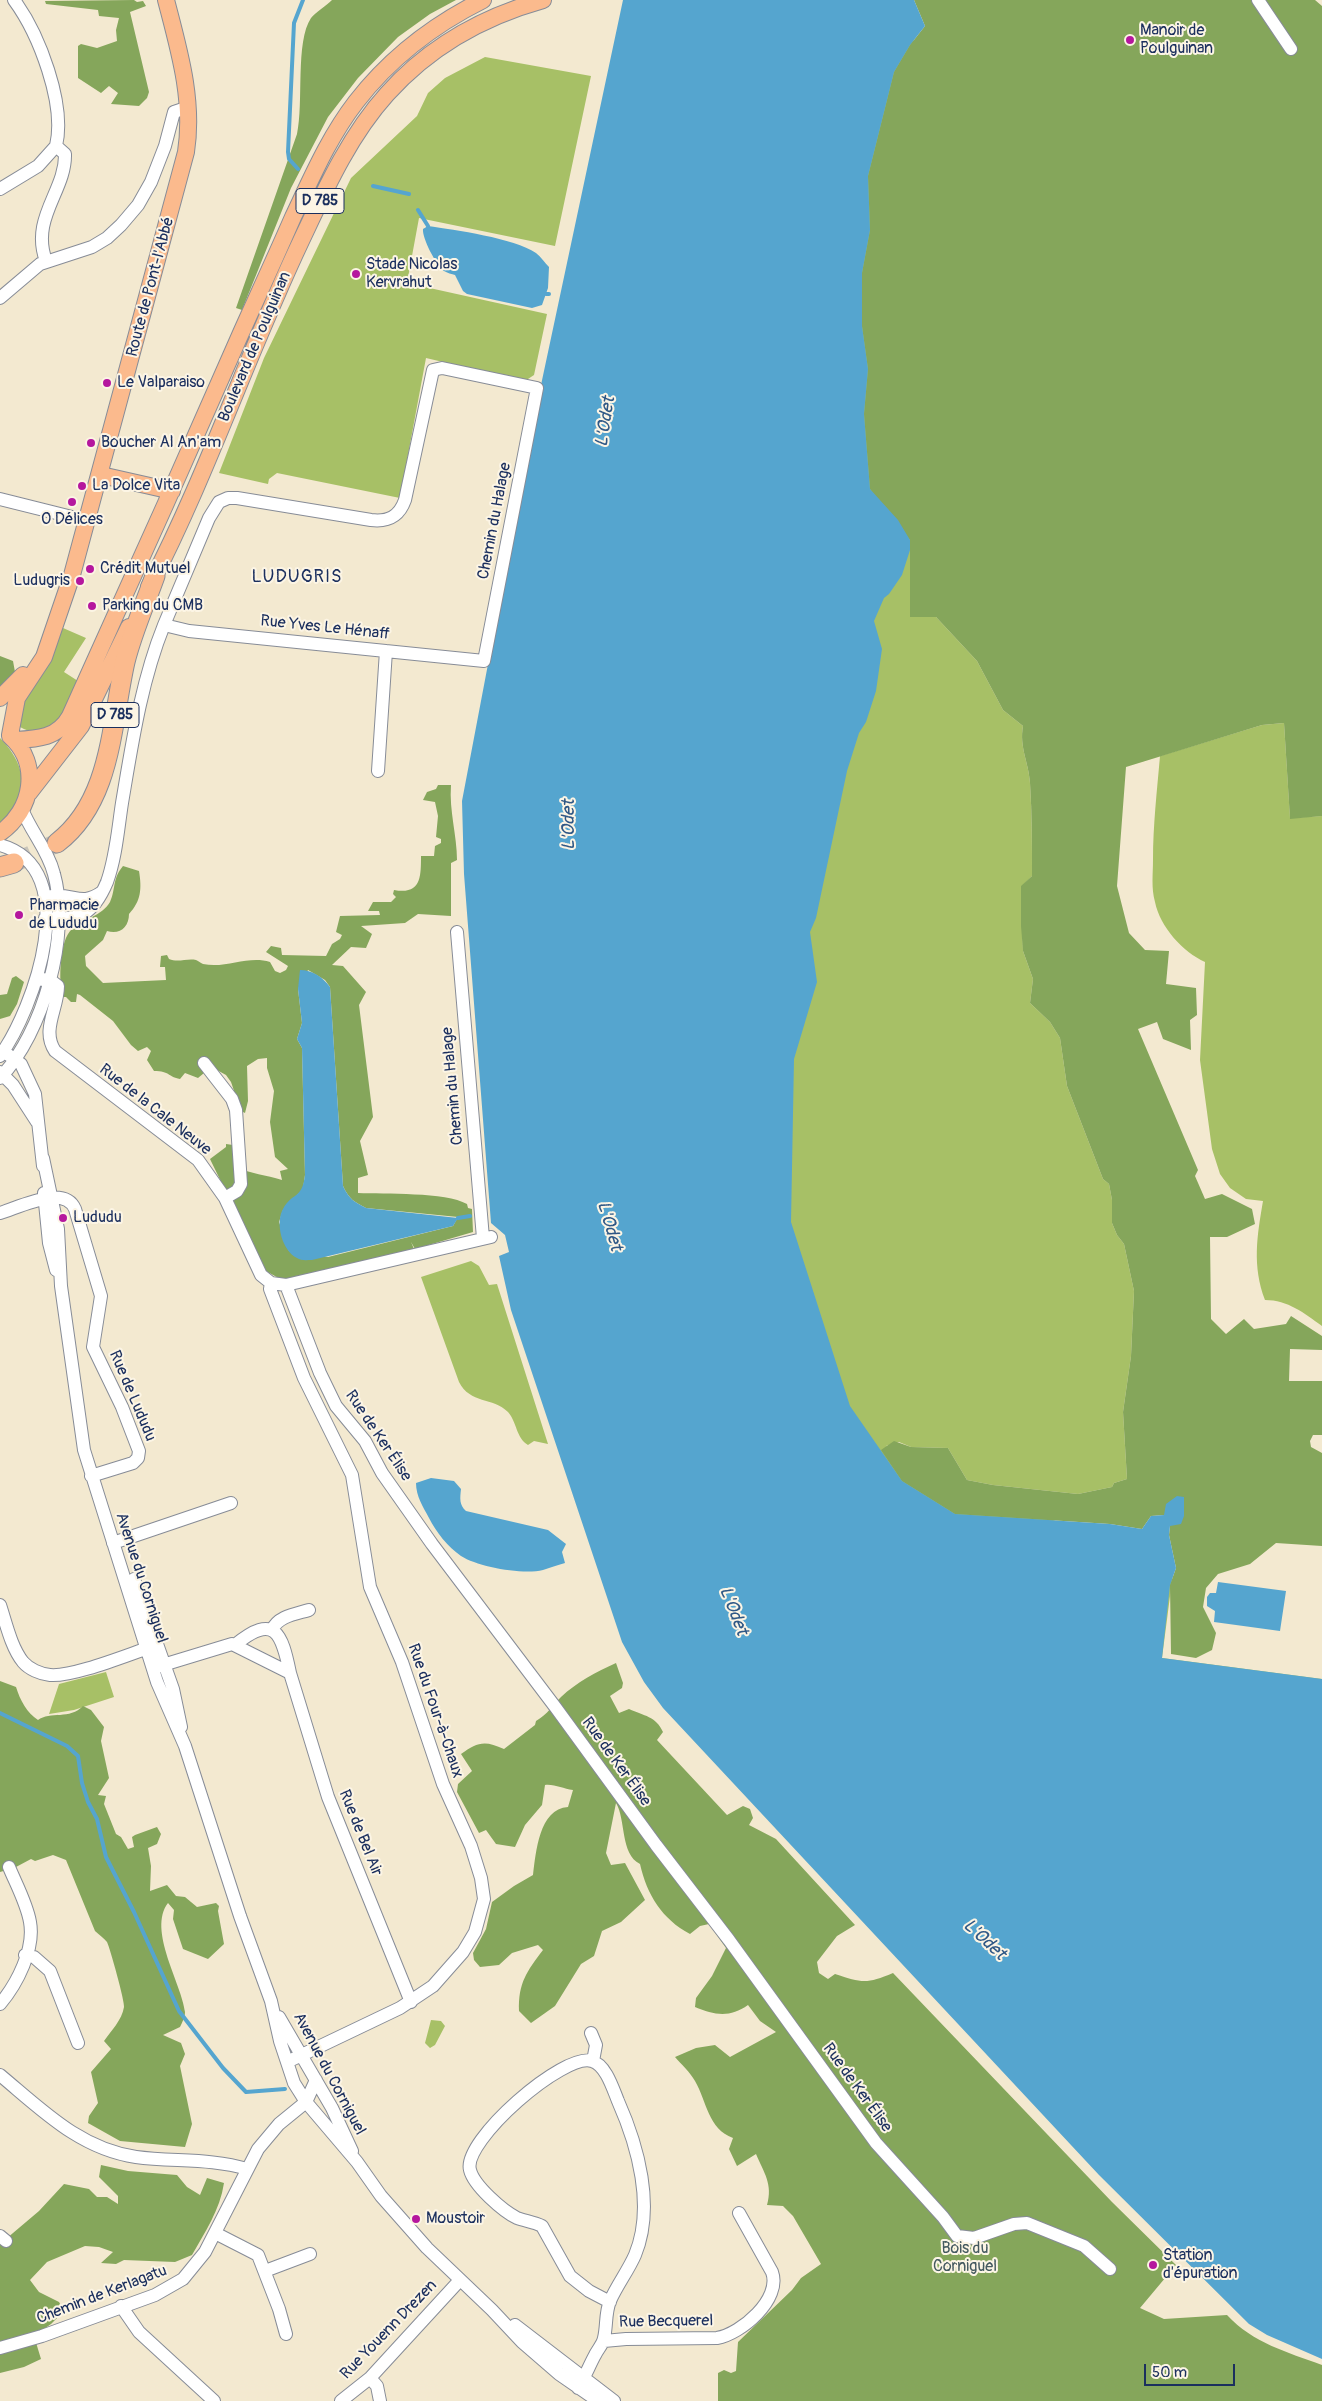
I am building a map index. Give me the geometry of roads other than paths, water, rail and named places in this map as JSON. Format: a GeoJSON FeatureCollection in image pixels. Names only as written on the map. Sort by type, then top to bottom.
{"type":"FeatureCollection","features":[{"type":"Feature","properties":{"kind":"highway","name":"D 785"},"geometry":{"type":"LineString","coordinates":[[57,843],[73,830],[82,819],[97,790],[108,751],[129,648],[155,576]]}},
{"type":"Feature","properties":{"kind":"main road","name":"Route de Pont-l'Abbé"},"geometry":{"type":"LineString","coordinates":[[8,735],[17,698],[44,657],[88,521],[182,172],[188,141],[189,107],[186,82],[166,0]]}},
{"type":"Feature","properties":{"kind":"main road","name":"Boulevard de Poulguinan"},"geometry":{"type":"LineString","coordinates":[[8,735],[45,737],[57,732],[67,722],[321,156],[335,131],[356,102],[393,61],[428,32],[484,0]]}},
{"type":"Feature","properties":{"kind":"main road","name":"Boulevard de Poulguinan"},"geometry":{"type":"LineString","coordinates":[[29,793],[82,726],[155,576],[198,481],[285,274],[322,197],[352,141],[369,116],[401,79],[446,43],[485,20],[543,0]]}},
{"type":"Feature","properties":{"kind":"main road"},"geometry":{"type":"LineString","coordinates":[[101,475],[172,491]]}},
{"type":"Feature","properties":{"kind":"main road","name":"Route de Pont-l'Abbé"},"geometry":{"type":"LineString","coordinates":[[0,698],[26,671],[55,627]]}},
{"type":"Feature","properties":{"kind":"main road"},"geometry":{"type":"LineString","coordinates":[[0,833],[15,820],[29,793],[28,765],[21,748],[8,735]]}},
{"type":"Feature","properties":{"kind":"street"},"geometry":{"type":"LineString","coordinates":[[0,189],[38,166],[56,146],[57,113],[50,79],[38,40],[14,0]]}},
{"type":"Feature","properties":{"kind":"street"},"geometry":{"type":"LineString","coordinates":[[1258,0],[1291,49]]}},
{"type":"Feature","properties":{"kind":"street"},"geometry":{"type":"LineString","coordinates":[[0,298],[35,268],[46,262],[92,247],[107,238],[121,226],[138,205],[151,182],[165,146],[174,112],[189,107]]}},
{"type":"Feature","properties":{"kind":"street"},"geometry":{"type":"LineString","coordinates":[[46,262],[42,249],[42,229],[65,158],[63,151],[56,146]]}},
{"type":"Feature","properties":{"kind":"street","name":"Chemin du Halage"},"geometry":{"type":"LineString","coordinates":[[164,625],[202,535],[219,502],[228,498],[236,498],[371,520],[387,520],[398,513],[405,500],[433,370],[442,368],[537,388],[484,661]]}},
{"type":"Feature","properties":{"kind":"street"},"geometry":{"type":"LineString","coordinates":[[0,499],[88,521]]}},
{"type":"Feature","properties":{"kind":"street"},"geometry":{"type":"LineString","coordinates":[[0,845],[20,854],[33,865],[40,877],[45,896],[45,918],[76,918],[88,912],[103,892],[112,866],[141,700],[151,660],[164,625]]}},
{"type":"Feature","properties":{"kind":"street","name":"Rue Yves Le Hénaff"},"geometry":{"type":"LineString","coordinates":[[164,625],[189,631],[484,661]]}},
{"type":"Feature","properties":{"kind":"street"},"geometry":{"type":"LineString","coordinates":[[378,771],[386,651]]}},
{"type":"Feature","properties":{"kind":"street"},"geometry":{"type":"LineString","coordinates":[[1,1075],[16,1060],[34,1024],[43,979],[65,896],[49,859],[22,809]]}},
{"type":"Feature","properties":{"kind":"street"},"geometry":{"type":"LineString","coordinates":[[45,896],[65,896],[88,900],[103,892]]}},
{"type":"Feature","properties":{"kind":"street","name":"Rue de la Cale Neuve"},"geometry":{"type":"LineString","coordinates":[[45,918],[42,955],[43,979],[55,981],[58,986],[49,1030],[49,1041],[55,1052],[191,1154],[207,1170],[225,1198],[256,1268],[265,1280],[271,1284]]}},
{"type":"Feature","properties":{"kind":"street","name":"Chemin du Halage"},"geometry":{"type":"LineString","coordinates":[[286,1286],[487,1237],[473,1201],[457,932]]}},
{"type":"Feature","properties":{"kind":"street"},"geometry":{"type":"LineString","coordinates":[[2,1054],[43,979]]}},
{"type":"Feature","properties":{"kind":"street","name":"Avenue du Corniguel"},"geometry":{"type":"LineString","coordinates":[[2,1054],[16,1060],[24,1070],[35,1094],[48,1198],[60,1242],[61,1286],[78,1416],[95,1475],[158,1666],[161,1693],[185,1746],[240,1916],[271,2001],[294,2083],[306,2102],[357,2162],[396,2213],[522,2342],[581,2383],[614,2401]]}},
{"type":"Feature","properties":{"kind":"street"},"geometry":{"type":"LineString","coordinates":[[204,1063],[232,1099],[236,1110],[241,1184],[237,1191],[225,1198]]}},
{"type":"Feature","properties":{"kind":"street","name":"Avenue du Corniguel"},"geometry":{"type":"LineString","coordinates":[[1,1075],[13,1085],[38,1123]]}},
{"type":"Feature","properties":{"kind":"street","name":"Rue de Lududu"},"geometry":{"type":"LineString","coordinates":[[48,1198],[62,1197],[68,1200],[75,1210],[101,1296],[93,1347],[119,1402],[139,1451],[138,1458],[133,1463],[95,1475]]}},
{"type":"Feature","properties":{"kind":"street"},"geometry":{"type":"LineString","coordinates":[[0,1213],[48,1198]]}},
{"type":"Feature","properties":{"kind":"street"},"geometry":{"type":"LineString","coordinates":[[271,1284],[286,1286]]}},
{"type":"Feature","properties":{"kind":"street","name":"Rue du Four-à-Chaux"},"geometry":{"type":"LineString","coordinates":[[271,1284],[270,1289],[304,1378],[352,1475],[370,1587],[402,1662],[436,1766],[471,1846],[481,1878],[484,1898],[475,1932],[463,1952],[433,1986],[411,2002],[287,2062]]}},
{"type":"Feature","properties":{"kind":"street","name":"Rue de Ker Élise"},"geometry":{"type":"LineString","coordinates":[[286,1286],[320,1373],[336,1406],[371,1449],[382,1473],[432,1544],[729,1940],[876,2143],[943,2217],[957,2236],[974,2238],[1014,2224],[1027,2223],[1084,2246],[1110,2269]]}},
{"type":"Feature","properties":{"kind":"street"},"geometry":{"type":"LineString","coordinates":[[117,1541],[231,1502]]}},
{"type":"Feature","properties":{"kind":"street"},"geometry":{"type":"LineString","coordinates":[[1,1610],[20,1657],[28,1667],[44,1674],[53,1675],[82,1669],[152,1647]]}},
{"type":"Feature","properties":{"kind":"street"},"geometry":{"type":"LineString","coordinates":[[235,1645],[253,1632],[272,1630],[278,1621],[308,1610]]}},
{"type":"Feature","properties":{"kind":"street","name":"Rue de Bel Air"},"geometry":{"type":"LineString","coordinates":[[272,1630],[277,1632],[283,1642],[290,1673],[328,1797],[411,2002]]}},
{"type":"Feature","properties":{"kind":"street"},"geometry":{"type":"LineString","coordinates":[[158,1666],[227,1644],[235,1645],[290,1673]]}},
{"type":"Feature","properties":{"kind":"street"},"geometry":{"type":"LineString","coordinates":[[0,2004],[16,1984],[31,1932],[30,1919],[9,1867]]}},
{"type":"Feature","properties":{"kind":"street"},"geometry":{"type":"LineString","coordinates":[[25,1955],[34,1957],[50,1971],[78,2043]]}},
{"type":"Feature","properties":{"kind":"street","name":"Avenue du Corniguel"},"geometry":{"type":"LineString","coordinates":[[271,2001],[332,2108],[357,2162]]}},
{"type":"Feature","properties":{"kind":"street"},"geometry":{"type":"LineString","coordinates":[[590,2033],[596,2045],[593,2061]]}},
{"type":"Feature","properties":{"kind":"street"},"geometry":{"type":"LineString","coordinates":[[581,2383],[595,2354],[604,2341],[610,2302],[636,2253],[642,2224],[642,2191],[637,2152],[630,2130],[612,2086],[603,2070],[593,2061],[583,2060],[565,2068],[514,2105],[482,2137],[472,2155],[469,2168],[483,2190],[501,2206],[519,2218],[542,2226],[570,2276],[589,2291],[610,2302]]}},
{"type":"Feature","properties":{"kind":"street"},"geometry":{"type":"LineString","coordinates":[[0,2075],[64,2128],[84,2142],[99,2148],[137,2157],[222,2164],[247,2169]]}},
{"type":"Feature","properties":{"kind":"street","name":"Chemin de Kerlagatu"},"geometry":{"type":"LineString","coordinates":[[0,2348],[42,2336],[155,2295],[183,2279],[199,2262],[216,2233],[247,2169],[266,2138],[306,2102],[316,2080]]}},
{"type":"Feature","properties":{"kind":"street"},"geometry":{"type":"LineString","coordinates":[[306,2102],[320,2103],[332,2108]]}},
{"type":"Feature","properties":{"kind":"street","name":"Rue Becquerel"},"geometry":{"type":"LineString","coordinates":[[604,2341],[717,2338],[736,2332],[751,2319],[770,2299],[774,2282],[772,2272],[739,2213]]}},
{"type":"Feature","properties":{"kind":"street"},"geometry":{"type":"LineString","coordinates":[[216,2233],[258,2255],[286,2334]]}},
{"type":"Feature","properties":{"kind":"street"},"geometry":{"type":"LineString","coordinates":[[265,2271],[310,2254]]}},
{"type":"Feature","properties":{"kind":"street","name":"Rue Youenn Drezen"},"geometry":{"type":"LineString","coordinates":[[341,2401],[370,2378],[460,2280]]}},
{"type":"Feature","properties":{"kind":"street"},"geometry":{"type":"LineString","coordinates":[[121,2306],[139,2332],[214,2401]]}},
{"type":"Feature","properties":{"kind":"street"},"geometry":{"type":"LineString","coordinates":[[569,2375],[595,2354]]}},
{"type":"Feature","properties":{"kind":"street"},"geometry":{"type":"LineString","coordinates":[[370,2378],[377,2386],[380,2401]]}},
{"type":"Feature","properties":{"kind":"street","name":"Avenue du Corniguel"},"geometry":{"type":"LineString","coordinates":[[581,2383],[598,2401]]}},
{"type":"Feature","properties":{"kind":"water","name":"L'Odet"},"geometry":{"type":"Polygon","coordinates":[[[623,0],[914,0],[925,26],[910,45],[894,72],[868,176],[870,230],[862,273],[862,326],[868,369],[864,414],[870,489],[898,520],[910,540],[910,550],[902,575],[884,598],[874,621],[882,649],[876,691],[866,722],[859,733],[847,771],[816,918],[810,932],[817,982],[794,1059],[791,1222],[850,1406],[902,1481],[955,1514],[1110,1524],[1142,1529],[1151,1516],[1164,1515],[1166,1504],[1177,1496],[1184,1497],[1184,1516],[1181,1524],[1170,1526],[1169,1535],[1176,1568],[1170,1585],[1162,1658],[1322,1679],[1322,2359],[1267,2335],[1249,2324],[1099,2175],[663,1708],[644,1682],[622,1642],[511,1310],[499,1256],[509,1252],[505,1235],[491,1223],[464,874],[462,801],[541,385],[623,0]]]}},
{"type":"Feature","properties":{"kind":"water"},"geometry":{"type":"Polygon","coordinates":[[[428,226],[499,239],[514,243],[536,253],[549,267],[548,288],[542,305],[532,308],[467,294],[463,291],[455,275],[441,268],[427,245],[423,229],[428,226]]]}},
{"type":"Feature","properties":{"kind":"water"},"geometry":{"type":"Polygon","coordinates":[[[300,970],[309,971],[317,975],[330,987],[343,1186],[347,1194],[352,1200],[366,1208],[458,1218],[453,1226],[312,1260],[299,1259],[287,1249],[281,1236],[281,1215],[286,1204],[302,1188],[305,1175],[302,1048],[297,1039],[302,1023],[298,989],[300,970]]]}},
{"type":"Feature","properties":{"kind":"water"},"geometry":{"type":"Polygon","coordinates":[[[431,1478],[454,1481],[461,1489],[461,1504],[466,1511],[548,1530],[566,1544],[562,1552],[565,1563],[543,1570],[513,1571],[478,1564],[461,1556],[439,1534],[422,1506],[416,1483],[431,1478]]]}},
{"type":"Feature","properties":{"kind":"water"},"geometry":{"type":"Polygon","coordinates":[[[1218,1582],[1286,1591],[1280,1631],[1214,1622],[1215,1611],[1207,1606],[1207,1597],[1210,1593],[1216,1593],[1218,1582]]]}},
{"type":"Feature","properties":{"kind":"waterway"},"geometry":{"type":"LineString","coordinates":[[298,169],[289,159],[288,152],[294,23],[303,0]]}},
{"type":"Feature","properties":{"kind":"waterway"},"geometry":{"type":"LineString","coordinates":[[373,186],[409,194]]}},
{"type":"Feature","properties":{"kind":"waterway"},"geometry":{"type":"LineString","coordinates":[[418,210],[428,226]]}},
{"type":"Feature","properties":{"kind":"waterway"},"geometry":{"type":"LineString","coordinates":[[458,1218],[470,1216]]}},
{"type":"Feature","properties":{"kind":"waterway"},"geometry":{"type":"LineString","coordinates":[[0,1713],[67,1746],[78,1756],[82,1783],[88,1802],[97,1819],[106,1857],[134,1912],[179,2011],[223,2068],[246,2092],[285,2089]]}},
{"type":"Feature","properties":{"kind":"tunnel"},"geometry":{"type":"LineString","coordinates":[[14,863],[57,843]]}},
{"type":"Feature","properties":{"kind":"place","name":"Manoir de Poulguinan"},"geometry":{"type":"Point","coordinates":[1130,40]}},
{"type":"Feature","properties":{"kind":"place","name":"Stade Nicolas Kervrahut"},"geometry":{"type":"Point","coordinates":[356,274]}},
{"type":"Feature","properties":{"kind":"place","name":"Le Valparaiso"},"geometry":{"type":"Point","coordinates":[107,383]}},
{"type":"Feature","properties":{"kind":"place","name":"Boucher Al An'am"},"geometry":{"type":"Point","coordinates":[91,443]}},
{"type":"Feature","properties":{"kind":"place","name":"La Dolce Vita"},"geometry":{"type":"Point","coordinates":[82,486]}},
{"type":"Feature","properties":{"kind":"place","name":"O Délices"},"geometry":{"type":"Point","coordinates":[72,502]}},
{"type":"Feature","properties":{"kind":"place","name":"Crédit Mutuel"},"geometry":{"type":"Point","coordinates":[90,569]}},
{"type":"Feature","properties":{"kind":"place","name":"Ludugris"},"geometry":{"type":"Point","coordinates":[80,581]}},
{"type":"Feature","properties":{"kind":"place","name":"Parking du CMB"},"geometry":{"type":"Point","coordinates":[92,606]}},
{"type":"Feature","properties":{"kind":"place","name":"Pharmacie de Lududu"},"geometry":{"type":"Point","coordinates":[19,915]}},
{"type":"Feature","properties":{"kind":"place","name":"Lududu"},"geometry":{"type":"Point","coordinates":[63,1218]}},
{"type":"Feature","properties":{"kind":"place","name":"Moustoir"},"geometry":{"type":"Point","coordinates":[416,2219]}},
{"type":"Feature","properties":{"kind":"place","name":"Station d'épuration"},"geometry":{"type":"Point","coordinates":[1153,2265]}},
{"type":"Feature","properties":{"kind":"district","name":"LUDUGRIS"},"geometry":{"type":"Point","coordinates":[297,577]}},
{"type":"Feature","properties":{"kind":"park label","name":"Bois du Corniguel"},"geometry":{"type":"Point","coordinates":[965,2258]}}]}
